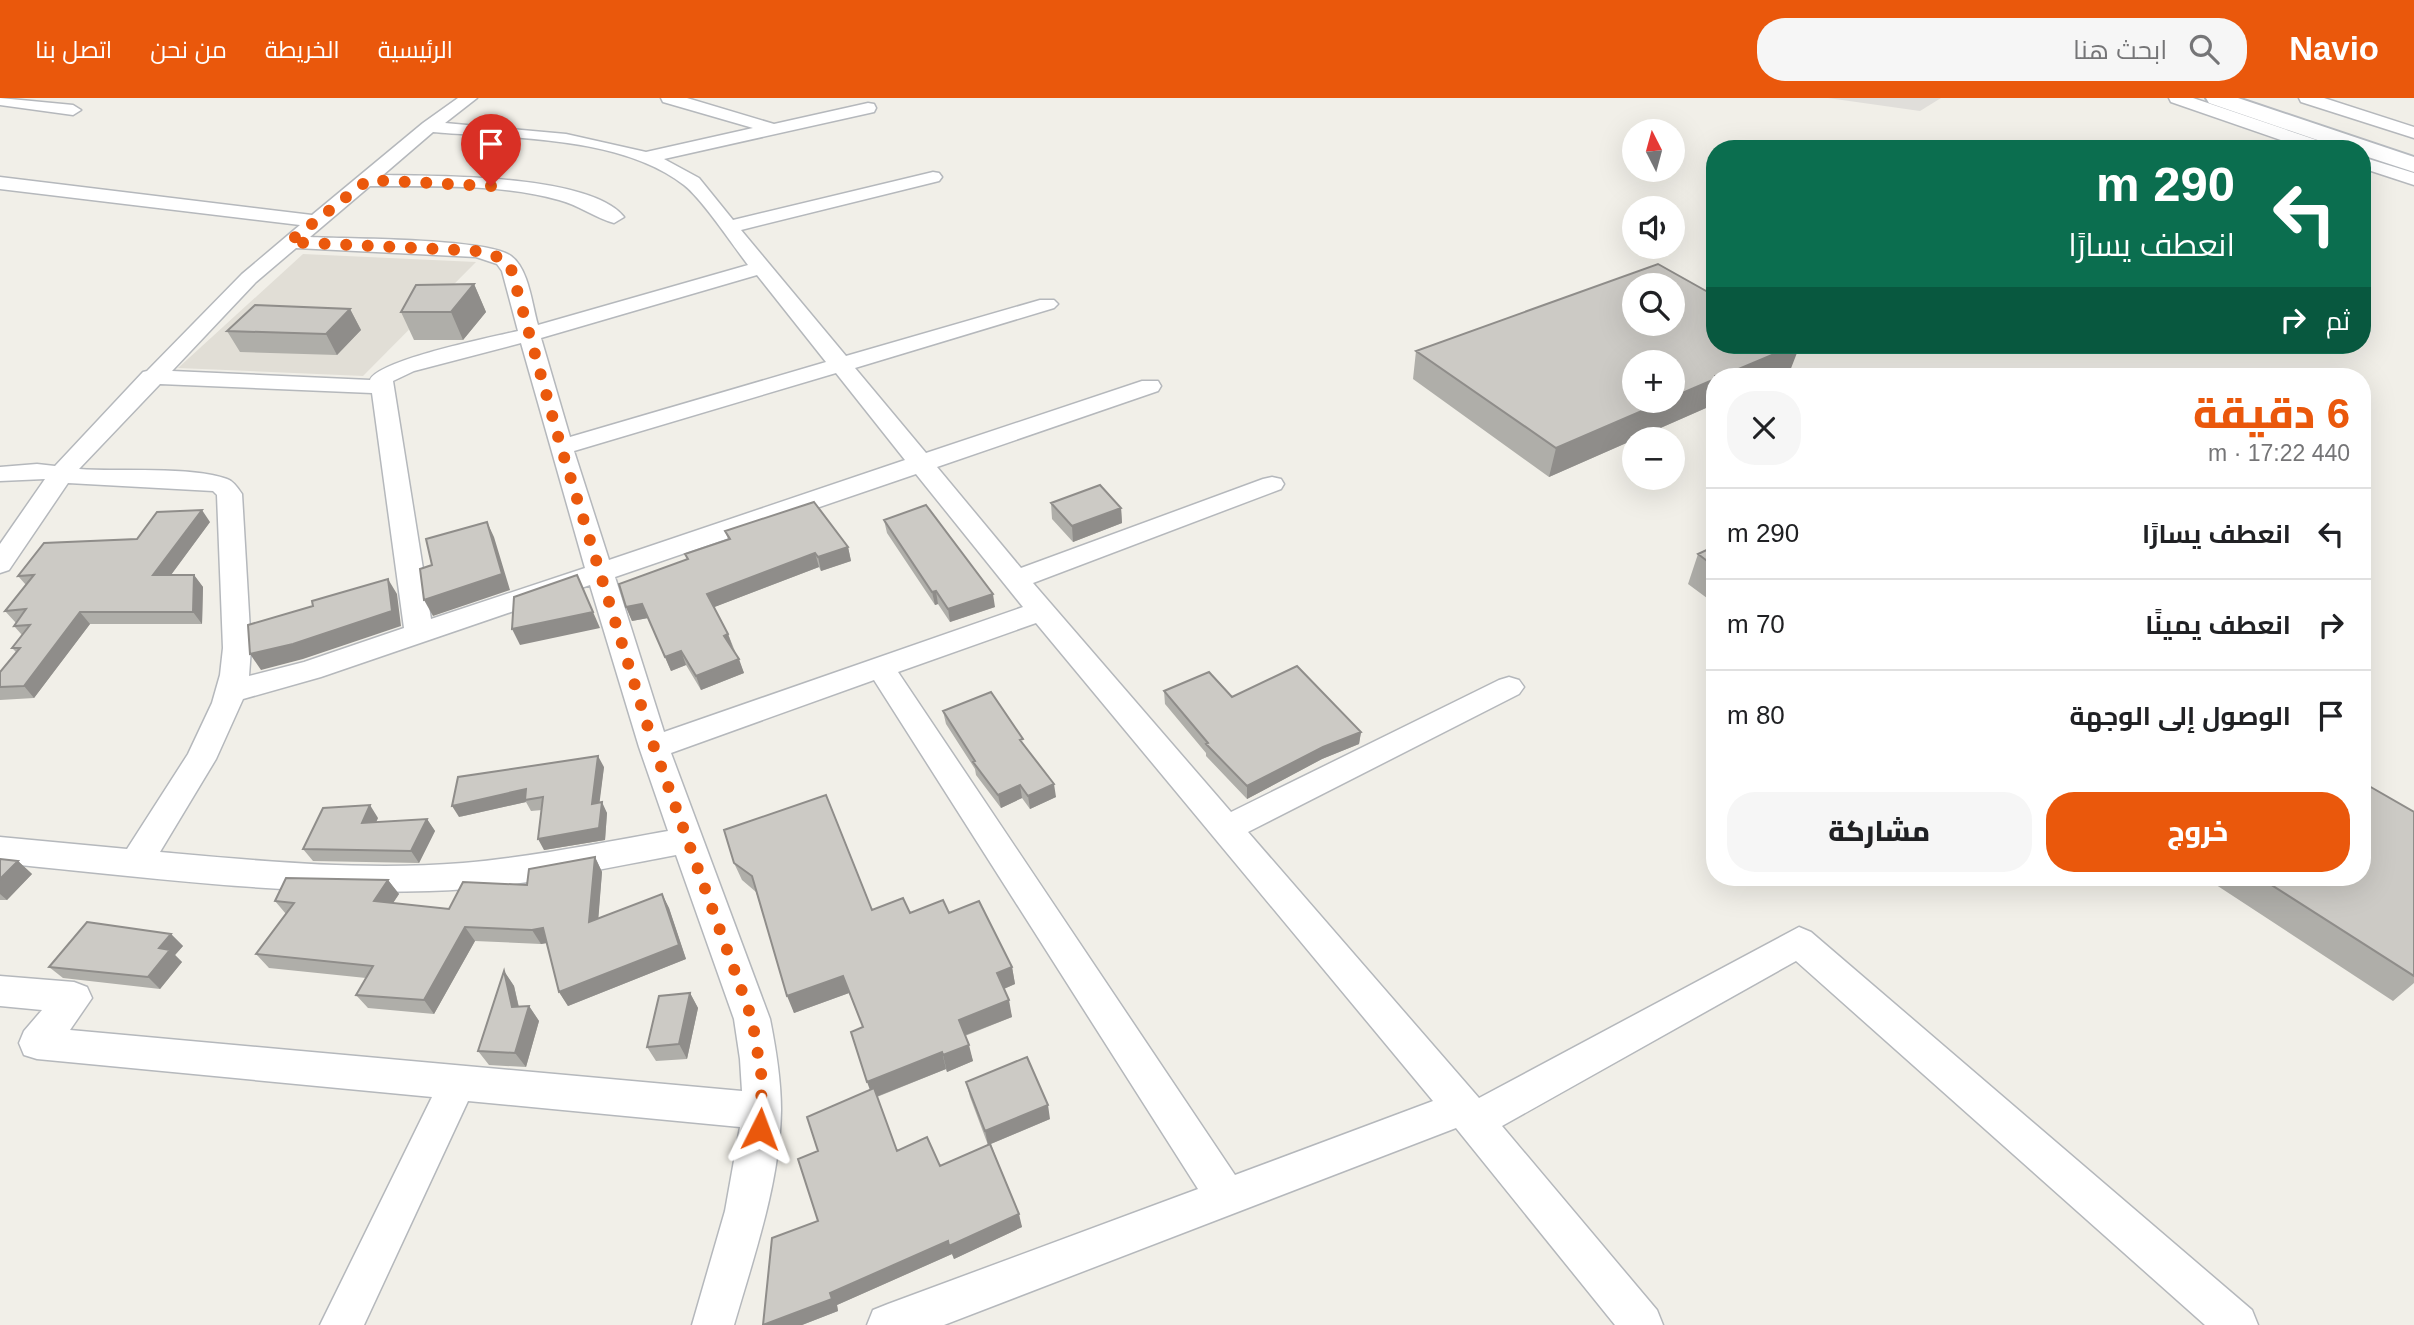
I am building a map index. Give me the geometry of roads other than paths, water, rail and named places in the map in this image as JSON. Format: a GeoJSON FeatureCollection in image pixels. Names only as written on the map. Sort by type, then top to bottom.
{"type":"FeatureCollection","features":[{"type":"Feature","properties":{"kind":"main road"},"geometry":{"type":"LineString","coordinates":[[2217,98],[2340,140]]}},
{"type":"Feature","properties":{"kind":"main road"},"geometry":{"type":"LineString","coordinates":[[2264,98],[2414,148]]}},
{"type":"Feature","properties":{"kind":"main road"},"geometry":{"type":"LineString","coordinates":[[2371,150],[2414,165]]}},
{"type":"Feature","properties":{"kind":"street"},"geometry":{"type":"LineString","coordinates":[[0,564],[61,474],[151,377],[249,278],[314,221],[368,180],[429,127],[469,98]]}},
{"type":"Feature","properties":{"kind":"street"},"geometry":{"type":"LineString","coordinates":[[669,98],[774,130]]}},
{"type":"Feature","properties":{"kind":"street"},"geometry":{"type":"LineString","coordinates":[[2177,98],[2299,140]]}},
{"type":"Feature","properties":{"kind":"street"},"geometry":{"type":"LineString","coordinates":[[2307,98],[2414,133]]}},
{"type":"Feature","properties":{"kind":"street"},"geometry":{"type":"LineString","coordinates":[[0,100],[73,110]]}},
{"type":"Feature","properties":{"kind":"street"},"geometry":{"type":"LineString","coordinates":[[649,157],[868,108]]}},
{"type":"Feature","properties":{"kind":"street"},"geometry":{"type":"LineString","coordinates":[[429,127],[606,145],[649,157],[692,181],[1041,611],[1469,1115],[1642,1325]]}},
{"type":"Feature","properties":{"kind":"street"},"geometry":{"type":"LineString","coordinates":[[2371,165],[2414,179]]}},
{"type":"Feature","properties":{"kind":"street"},"geometry":{"type":"LineString","coordinates":[[730,227],[933,177]]}},
{"type":"Feature","properties":{"kind":"street"},"geometry":{"type":"LineString","coordinates":[[368,180],[537,189],[589,202],[614,217]]}},
{"type":"Feature","properties":{"kind":"street"},"geometry":{"type":"LineString","coordinates":[[0,183],[314,221]]}},
{"type":"Feature","properties":{"kind":"street"},"geometry":{"type":"LineString","coordinates":[[289,242],[466,250],[498,257],[510,265],[561,447],[654,747],[752,1019],[760,1058],[762,1111],[751,1186],[713,1325]]}},
{"type":"Feature","properties":{"kind":"street"},"geometry":{"type":"LineString","coordinates":[[419,634],[381,378],[406,366],[530,334],[762,267]]}},
{"type":"Feature","properties":{"kind":"street"},"geometry":{"type":"LineString","coordinates":[[561,447],[1047,303]]}},
{"type":"Feature","properties":{"kind":"street"},"geometry":{"type":"LineString","coordinates":[[151,377],[381,387]]}},
{"type":"Feature","properties":{"kind":"street"},"geometry":{"type":"LineString","coordinates":[[233,691],[311,670],[1150,386]]}},
{"type":"Feature","properties":{"kind":"street"},"geometry":{"type":"LineString","coordinates":[[0,474],[37,471],[80,477],[211,482],[226,489],[230,499],[237,648],[233,691],[211,739],[136,862]]}},
{"type":"Feature","properties":{"kind":"street"},"geometry":{"type":"LineString","coordinates":[[1016,580],[1272,484]]}},
{"type":"Feature","properties":{"kind":"street"},"geometry":{"type":"LineString","coordinates":[[654,747],[1041,611]]}},
{"type":"Feature","properties":{"kind":"street"},"geometry":{"type":"LineString","coordinates":[[881,668],[1226,1197]]}},
{"type":"Feature","properties":{"kind":"street"},"geometry":{"type":"LineString","coordinates":[[1226,830],[1509,687]]}},
{"type":"Feature","properties":{"kind":"street"},"geometry":{"type":"LineString","coordinates":[[0,850],[241,871],[432,878],[539,867],[688,840]]}},
{"type":"Feature","properties":{"kind":"street"},"geometry":{"type":"LineString","coordinates":[[888,1325],[1226,1197],[1469,1115],[1799,942],[2237,1325]]}},
{"type":"Feature","properties":{"kind":"street"},"geometry":{"type":"LineString","coordinates":[[0,991],[74,998],[37,1043],[762,1111]]}},
{"type":"Feature","properties":{"kind":"street"},"geometry":{"type":"LineString","coordinates":[[341,1325],[383,1243],[458,1082]]}}]}
